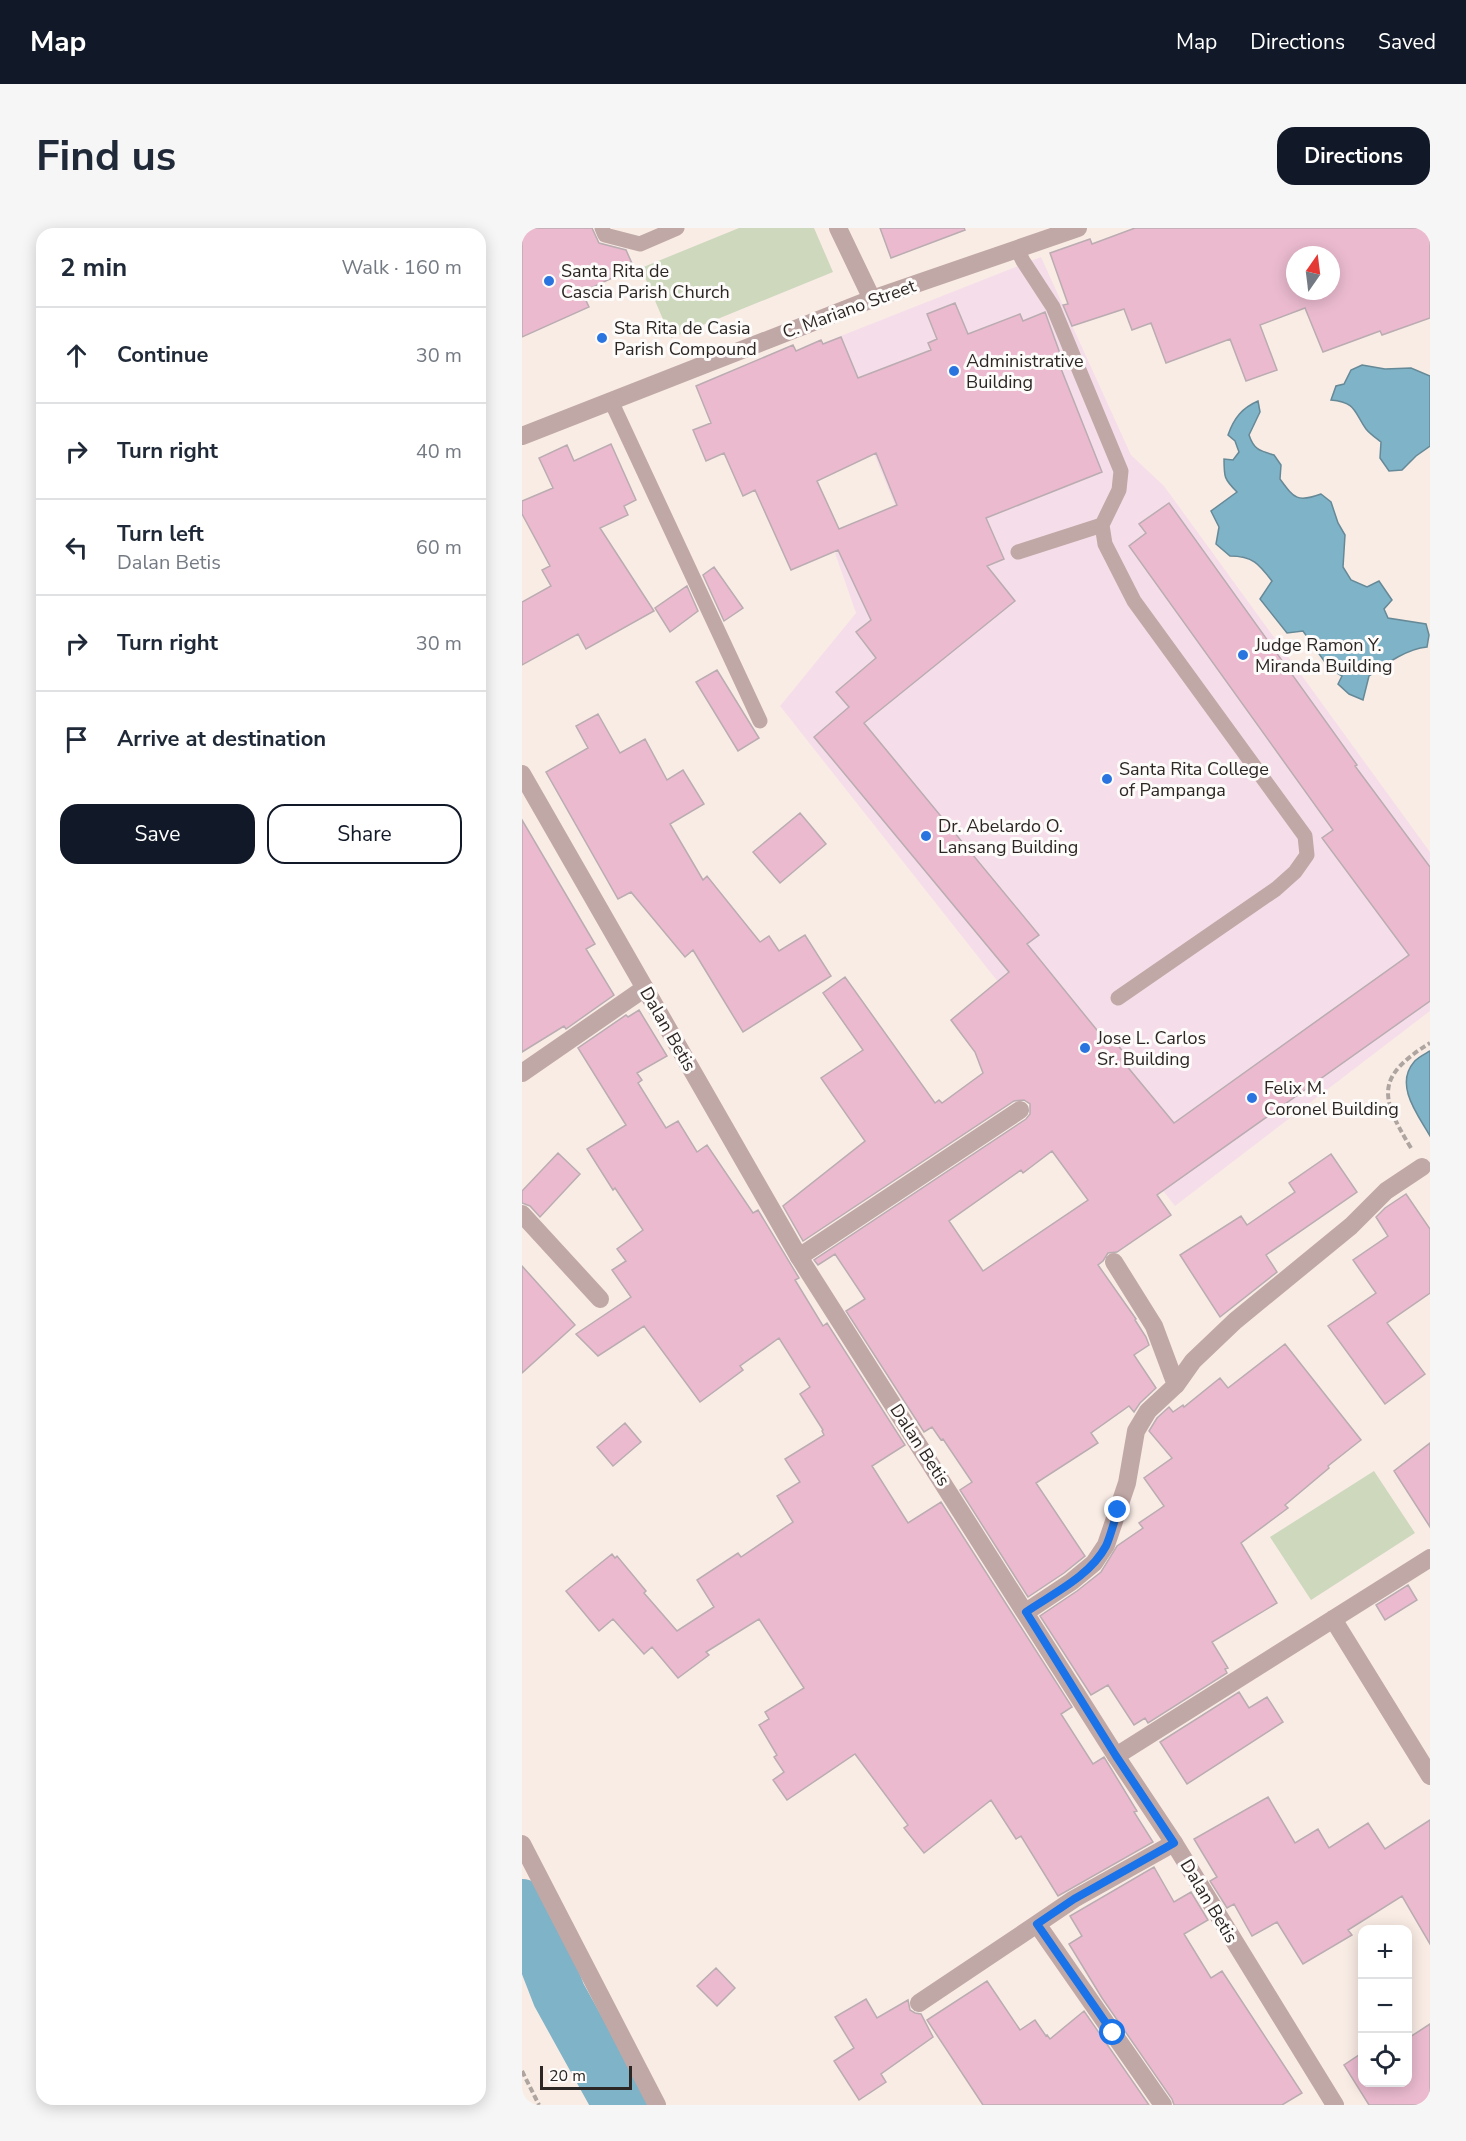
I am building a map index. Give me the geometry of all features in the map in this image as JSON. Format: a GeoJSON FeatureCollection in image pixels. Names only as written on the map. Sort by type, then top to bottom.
{"type":"FeatureCollection","features":[{"type":"Feature","properties":{"kind":"street"},"geometry":{"type":"LineString","coordinates":[[838,228],[872,299]]}},
{"type":"Feature","properties":{"kind":"street","name":"C. Mariano Street"},"geometry":{"type":"LineString","coordinates":[[522,436],[872,299],[1070,230]]}},
{"type":"Feature","properties":{"kind":"street","name":"Dalan Betis"},"geometry":{"type":"LineString","coordinates":[[522,774],[799,1257],[1116,1756],[1174,1843],[1335,2105]]}},
{"type":"Feature","properties":{"kind":"street"},"geometry":{"type":"LineString","coordinates":[[522,1073],[645,988]]}},
{"type":"Feature","properties":{"kind":"street"},"geometry":{"type":"LineString","coordinates":[[799,1257],[1020,1110]]}},
{"type":"Feature","properties":{"kind":"street"},"geometry":{"type":"LineString","coordinates":[[1026,1612],[1071,1582],[1094,1563],[1106,1545],[1127,1483],[1136,1431],[1148,1412],[1176,1385],[1193,1361],[1234,1321],[1352,1226],[1386,1191],[1422,1167]]}},
{"type":"Feature","properties":{"kind":"street"},"geometry":{"type":"LineString","coordinates":[[522,1214],[600,1299]]}},
{"type":"Feature","properties":{"kind":"street"},"geometry":{"type":"LineString","coordinates":[[1113,1262],[1154,1326],[1176,1385]]}},
{"type":"Feature","properties":{"kind":"street"},"geometry":{"type":"LineString","coordinates":[[1116,1756],[1430,1558]]}},
{"type":"Feature","properties":{"kind":"street"},"geometry":{"type":"LineString","coordinates":[[1333,1619],[1430,1776]]}},
{"type":"Feature","properties":{"kind":"street"},"geometry":{"type":"LineString","coordinates":[[919,2003],[1074,1899],[1174,1843]]}},
{"type":"Feature","properties":{"kind":"street"},"geometry":{"type":"LineString","coordinates":[[522,1844],[657,2105]]}},
{"type":"Feature","properties":{"kind":"street"},"geometry":{"type":"LineString","coordinates":[[1037,1924],[1163,2105]]}},
{"type":"Feature","properties":{"kind":"lane"},"geometry":{"type":"LineString","coordinates":[[602,228],[605,236],[640,244],[677,228]]}},
{"type":"Feature","properties":{"kind":"lane"},"geometry":{"type":"LineString","coordinates":[[1017,249],[1053,307],[1121,471],[1119,490],[1102,525],[1105,544],[1134,601],[1305,837],[1307,855],[1295,872],[1276,889],[1118,998]]}},
{"type":"Feature","properties":{"kind":"lane"},"geometry":{"type":"LineString","coordinates":[[611,400],[759,721]]}},
{"type":"Feature","properties":{"kind":"lane"},"geometry":{"type":"LineString","coordinates":[[1018,552],[1102,525]]}},
{"type":"Feature","properties":{"kind":"path"},"geometry":{"type":"LineString","coordinates":[[1422,1167],[1396,1123],[1387,1096],[1389,1078],[1430,1043]]}},
{"type":"Feature","properties":{"kind":"path"},"geometry":{"type":"LineString","coordinates":[[522,2071],[539,2105]]}},
{"type":"Feature","properties":{"kind":"shaded area","name":"Santa Rita College of Pampanga"},"geometry":{"type":"Polygon","coordinates":[[[1041,257],[1131,455],[1164,486],[1430,852],[1430,1011],[1175,1206],[780,706],[856,613],[835,553],[903,525],[828,341],[1041,257]]]}},
{"type":"Feature","properties":{"kind":"green space"},"geometry":{"type":"Polygon","coordinates":[[[739,228],[814,228],[833,272],[671,338],[641,268],[739,228]]]}},
{"type":"Feature","properties":{"kind":"green space"},"geometry":{"type":"Polygon","coordinates":[[[1374,1471],[1415,1533],[1311,1600],[1270,1537],[1374,1471]]]}},
{"type":"Feature","properties":{"kind":"water"},"geometry":{"type":"Polygon","coordinates":[[[1362,365],[1385,369],[1411,368],[1430,376],[1430,446],[1402,470],[1389,471],[1380,458],[1381,442],[1366,429],[1350,406],[1331,400],[1336,386],[1344,384],[1351,370],[1362,365]]]}},
{"type":"Feature","properties":{"kind":"water"},"geometry":{"type":"Polygon","coordinates":[[[1258,401],[1260,412],[1249,435],[1253,444],[1258,449],[1274,455],[1281,465],[1280,479],[1297,497],[1306,498],[1321,494],[1331,502],[1345,535],[1343,567],[1351,580],[1367,587],[1379,581],[1392,600],[1384,609],[1388,618],[1426,624],[1429,635],[1427,647],[1404,654],[1369,676],[1363,700],[1349,694],[1338,684],[1342,676],[1329,668],[1303,631],[1287,633],[1260,599],[1272,581],[1263,570],[1250,559],[1230,556],[1216,544],[1219,527],[1211,511],[1237,492],[1227,481],[1225,474],[1224,459],[1233,460],[1239,452],[1235,441],[1228,435],[1239,414],[1258,401]]]}},
{"type":"Feature","properties":{"kind":"water"},"geometry":{"type":"Polygon","coordinates":[[[1430,1051],[1430,1136],[1410,1100],[1406,1080],[1408,1071],[1414,1062],[1430,1051]]]}},
{"type":"Feature","properties":{"kind":"building"},"geometry":{"type":"Polygon","coordinates":[[[522,228],[592,228],[599,243],[626,250],[634,268],[582,292],[589,307],[522,337],[522,228]]]}},
{"type":"Feature","properties":{"kind":"building"},"geometry":{"type":"Polygon","coordinates":[[[880,228],[964,228],[965,230],[891,258],[880,228]]]}},
{"type":"Feature","properties":{"kind":"building"},"geometry":{"type":"Polygon","coordinates":[[[1135,228],[1430,228],[1430,318],[1382,335],[1380,331],[1323,352],[1305,308],[1260,325],[1277,370],[1246,381],[1230,339],[1166,363],[1151,323],[1132,330],[1124,309],[1072,326],[1063,305],[1068,304],[1050,253],[1090,239],[1092,244],[1135,228]]]}},
{"type":"Feature","properties":{"kind":"building"},"geometry":{"type":"Polygon","coordinates":[[[955,303],[968,334],[1020,314],[1023,321],[1045,312],[1062,359],[1058,361],[1102,472],[986,518],[1004,559],[987,566],[1015,601],[864,723],[1039,935],[1027,944],[1105,1040],[1110,1036],[1126,1055],[1121,1059],[1174,1123],[1409,955],[1322,838],[1333,830],[1129,546],[1146,533],[1139,524],[1169,503],[1357,765],[1355,766],[1430,867],[1430,1001],[1157,1195],[1171,1215],[1117,1252],[1108,1253],[1098,1265],[1146,1337],[1149,1345],[1134,1355],[1156,1388],[1134,1412],[1129,1406],[1091,1433],[1098,1443],[1036,1483],[1085,1556],[1028,1597],[960,1490],[972,1482],[943,1439],[941,1440],[932,1427],[924,1432],[846,1311],[865,1299],[835,1254],[818,1265],[814,1260],[1026,1119],[1030,1114],[1030,1104],[1024,1100],[1014,1101],[803,1241],[783,1206],[865,1141],[821,1078],[863,1050],[823,993],[845,977],[935,1103],[939,1100],[942,1103],[983,1073],[975,1052],[951,1020],[1009,972],[814,737],[849,707],[836,692],[876,658],[856,632],[871,620],[838,550],[791,570],[755,490],[743,496],[724,453],[706,461],[693,430],[711,423],[696,386],[793,345],[796,351],[821,340],[823,344],[841,337],[858,378],[931,350],[928,343],[937,339],[927,314],[955,303]],[[876,453],[817,481],[839,529],[897,505],[876,453]],[[1052,1151],[1023,1173],[1021,1170],[949,1221],[983,1271],[1088,1200],[1052,1151]]]}},
{"type":"Feature","properties":{"kind":"building"},"geometry":{"type":"Polygon","coordinates":[[[611,444],[636,500],[624,506],[628,515],[600,528],[654,611],[586,649],[578,634],[522,665],[522,602],[551,586],[542,570],[550,566],[522,514],[522,501],[553,488],[539,458],[567,445],[574,461],[611,444]]]}},
{"type":"Feature","properties":{"kind":"building"},"geometry":{"type":"Polygon","coordinates":[[[714,567],[743,608],[724,621],[703,575],[714,567]]]}},
{"type":"Feature","properties":{"kind":"building"},"geometry":{"type":"Polygon","coordinates":[[[687,586],[698,611],[670,632],[655,608],[687,586]]]}},
{"type":"Feature","properties":{"kind":"building"},"geometry":{"type":"Polygon","coordinates":[[[717,670],[759,738],[738,751],[696,682],[717,670]]]}},
{"type":"Feature","properties":{"kind":"building"},"geometry":{"type":"Polygon","coordinates":[[[598,714],[620,753],[645,739],[667,780],[683,770],[704,804],[670,824],[703,880],[707,876],[760,942],[769,936],[779,951],[805,935],[831,976],[743,1032],[693,950],[685,957],[631,892],[618,899],[546,772],[588,748],[576,726],[598,714]]]}},
{"type":"Feature","properties":{"kind":"building"},"geometry":{"type":"Polygon","coordinates":[[[800,813],[826,844],[780,883],[753,852],[800,813]]]}},
{"type":"Feature","properties":{"kind":"building"},"geometry":{"type":"Polygon","coordinates":[[[522,820],[595,944],[586,949],[614,995],[566,1029],[564,1026],[522,1052],[522,820]]]}},
{"type":"Feature","properties":{"kind":"building"},"geometry":{"type":"Polygon","coordinates":[[[639,1010],[667,1056],[637,1073],[642,1080],[638,1083],[666,1128],[678,1121],[697,1152],[707,1145],[753,1213],[758,1210],[799,1278],[795,1280],[823,1326],[827,1323],[905,1445],[872,1466],[908,1523],[941,1502],[1072,1707],[1061,1714],[1093,1764],[1104,1757],[1153,1842],[1058,1896],[1021,1836],[1016,1839],[991,1800],[924,1853],[904,1828],[908,1825],[855,1754],[787,1800],[773,1780],[784,1772],[774,1757],[777,1755],[759,1725],[769,1719],[765,1712],[804,1688],[759,1619],[706,1652],[709,1655],[678,1678],[652,1647],[644,1654],[613,1619],[599,1631],[566,1591],[612,1554],[615,1558],[617,1556],[646,1591],[644,1593],[677,1631],[714,1607],[697,1580],[738,1553],[741,1557],[793,1522],[777,1496],[800,1482],[785,1459],[824,1435],[800,1394],[810,1387],[779,1338],[740,1366],[743,1370],[700,1402],[644,1326],[598,1356],[576,1334],[631,1297],[612,1270],[626,1261],[617,1249],[643,1230],[615,1188],[613,1190],[587,1149],[626,1125],[578,1048],[626,1015],[628,1017],[639,1010]]]}},
{"type":"Feature","properties":{"kind":"building"},"geometry":{"type":"Polygon","coordinates":[[[558,1153],[580,1174],[540,1217],[530,1206],[522,1203],[522,1191],[558,1153]]]}},
{"type":"Feature","properties":{"kind":"building"},"geometry":{"type":"Polygon","coordinates":[[[1331,1154],[1357,1192],[1266,1255],[1277,1272],[1220,1317],[1180,1255],[1241,1216],[1247,1225],[1295,1192],[1289,1183],[1331,1154]]]}},
{"type":"Feature","properties":{"kind":"building"},"geometry":{"type":"Polygon","coordinates":[[[1406,1194],[1430,1229],[1430,1293],[1387,1323],[1425,1374],[1385,1404],[1328,1326],[1376,1293],[1353,1260],[1388,1236],[1376,1217],[1406,1194]]]}},
{"type":"Feature","properties":{"kind":"building"},"geometry":{"type":"Polygon","coordinates":[[[522,1266],[575,1325],[522,1373],[522,1266]]]}},
{"type":"Feature","properties":{"kind":"building"},"geometry":{"type":"Polygon","coordinates":[[[1285,1344],[1361,1440],[1285,1505],[1288,1508],[1241,1543],[1277,1603],[1212,1642],[1228,1668],[1225,1669],[1227,1673],[1148,1723],[1145,1718],[1134,1725],[1108,1685],[1091,1695],[1040,1616],[1101,1572],[1117,1546],[1143,1528],[1139,1523],[1164,1506],[1144,1478],[1172,1458],[1149,1431],[1157,1418],[1169,1407],[1173,1412],[1183,1405],[1184,1407],[1220,1378],[1228,1388],[1285,1344]]]}},
{"type":"Feature","properties":{"kind":"building"},"geometry":{"type":"Polygon","coordinates":[[[625,1423],[641,1442],[613,1466],[597,1447],[625,1423]]]}},
{"type":"Feature","properties":{"kind":"building"},"geometry":{"type":"Polygon","coordinates":[[[1430,1443],[1430,1527],[1394,1471],[1430,1443]]]}},
{"type":"Feature","properties":{"kind":"building"},"geometry":{"type":"Polygon","coordinates":[[[1408,1585],[1417,1600],[1385,1620],[1376,1605],[1408,1585]]]}},
{"type":"Feature","properties":{"kind":"building"},"geometry":{"type":"Polygon","coordinates":[[[1239,1692],[1249,1708],[1267,1697],[1283,1722],[1187,1784],[1160,1742],[1239,1692]]]}},
{"type":"Feature","properties":{"kind":"building"},"geometry":{"type":"Polygon","coordinates":[[[1268,1797],[1295,1843],[1318,1829],[1329,1848],[1368,1823],[1385,1849],[1430,1820],[1430,1944],[1402,1896],[1348,1930],[1352,1935],[1303,1964],[1277,1922],[1252,1936],[1234,1904],[1227,1908],[1210,1881],[1217,1877],[1194,1839],[1268,1797]]]}},
{"type":"Feature","properties":{"kind":"building"},"geometry":{"type":"Polygon","coordinates":[[[1154,1867],[1174,1902],[1191,1892],[1208,1920],[1184,1934],[1211,1978],[1222,1971],[1302,2093],[1282,2105],[1174,2105],[1102,1998],[1069,1944],[1082,1936],[1070,1916],[1154,1867]]]}},
{"type":"Feature","properties":{"kind":"building"},"geometry":{"type":"Polygon","coordinates":[[[716,1968],[735,1988],[717,2006],[697,1986],[716,1968]]]}},
{"type":"Feature","properties":{"kind":"building"},"geometry":{"type":"Polygon","coordinates":[[[987,1981],[1020,2030],[1035,2020],[1050,2039],[1084,2011],[1149,2105],[983,2105],[927,2020],[987,1981]]]}},
{"type":"Feature","properties":{"kind":"building"},"geometry":{"type":"Polygon","coordinates":[[[866,1999],[877,2018],[908,2000],[910,2010],[921,2014],[933,2037],[881,2074],[886,2082],[859,2100],[834,2061],[854,2048],[835,2017],[866,1999]]]}},
{"type":"Feature","properties":{"kind":"building"},"geometry":{"type":"Polygon","coordinates":[[[1430,2024],[1430,2105],[1369,2105],[1344,2065],[1358,2056],[1358,2087],[1412,2087],[1412,2036],[1430,2024]]]}},
{"type":"Feature","properties":{"kind":"waterway"},"geometry":{"type":"LineString","coordinates":[[522,1906],[559,1995],[620,2105]]}},
{"type":"Feature","properties":{"kind":"place","name":"Santa Rita de Cascia Parish Church"},"geometry":{"type":"Point","coordinates":[549,281]}},
{"type":"Feature","properties":{"kind":"place","name":"Sta Rita de Casia Parish Compound"},"geometry":{"type":"Point","coordinates":[602,338]}},
{"type":"Feature","properties":{"kind":"place","name":"Administrative Building"},"geometry":{"type":"Point","coordinates":[954,371]}},
{"type":"Feature","properties":{"kind":"place","name":"Judge Ramon Y. Miranda Building"},"geometry":{"type":"Point","coordinates":[1243,655]}},
{"type":"Feature","properties":{"kind":"place","name":"Santa Rita College of Pampanga"},"geometry":{"type":"Point","coordinates":[1107,779]}},
{"type":"Feature","properties":{"kind":"place","name":"Dr. Abelardo O. Lansang Building"},"geometry":{"type":"Point","coordinates":[926,836]}},
{"type":"Feature","properties":{"kind":"place","name":"Jose L. Carlos Sr. Building"},"geometry":{"type":"Point","coordinates":[1085,1048]}},
{"type":"Feature","properties":{"kind":"place","name":"Felix M. Coronel Building"},"geometry":{"type":"Point","coordinates":[1252,1098]}},
{"type":"Feature","properties":{"kind":"route"},"geometry":{"type":"LineString","coordinates":[[1113,2033],[1037,1924],[1074,1899],[1174,1843],[1116,1756],[1026,1612],[1071,1582],[1094,1563],[1106,1545],[1118,1510]]}}]}
